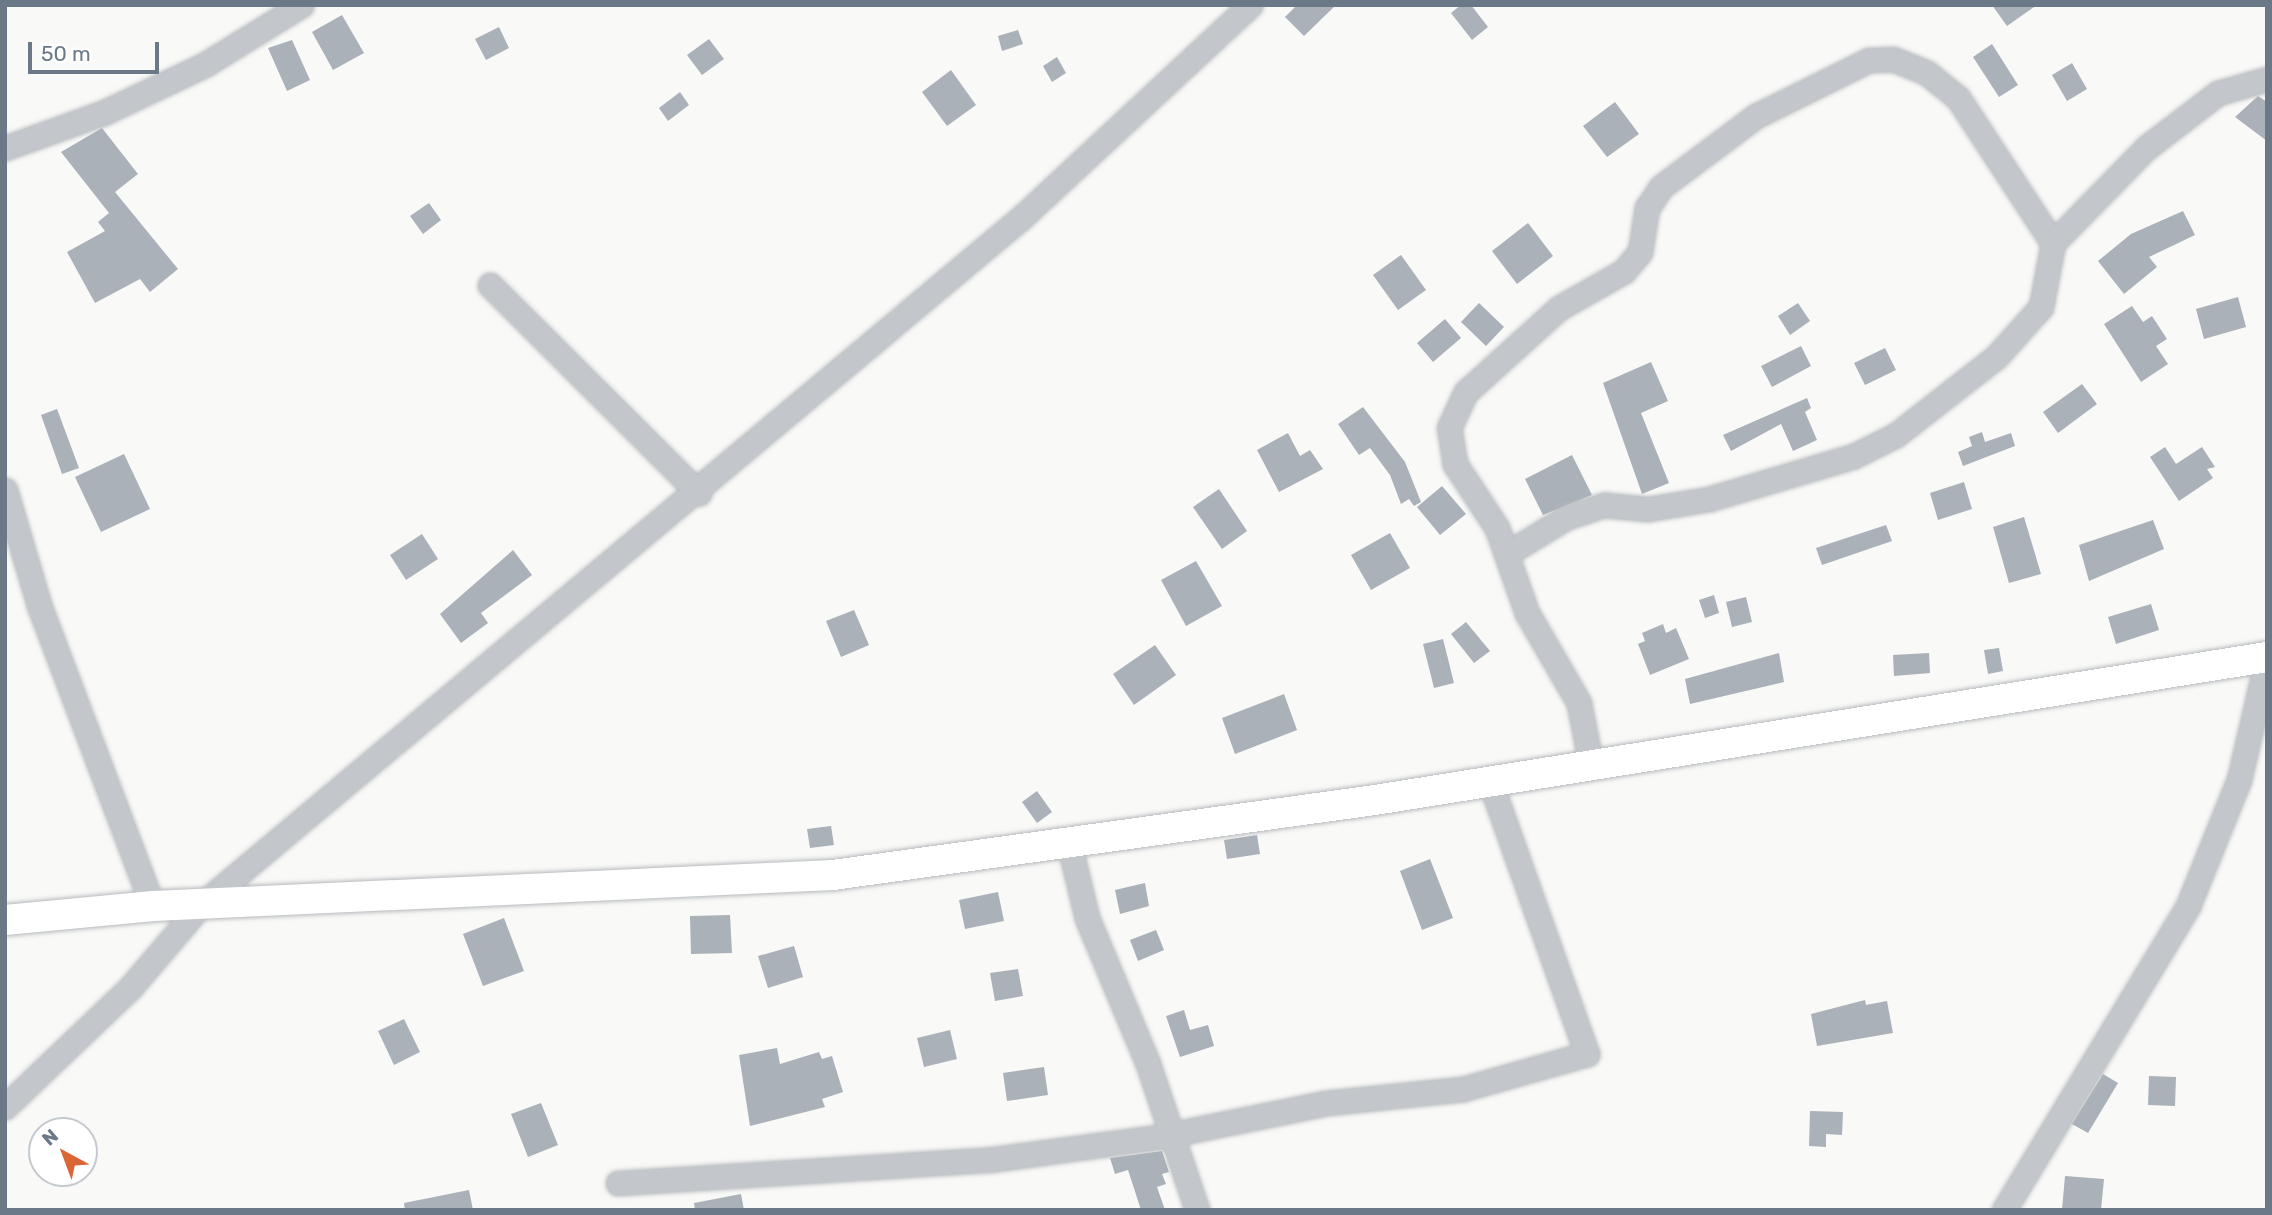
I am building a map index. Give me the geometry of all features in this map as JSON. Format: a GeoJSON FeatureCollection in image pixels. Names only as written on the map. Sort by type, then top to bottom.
{"type":"FeatureCollection","features":[{"type":"Feature","properties":{"kind":"main road"},"geometry":{"type":"LineString","coordinates":[[5,920],[153,906],[833,875],[1490,782],[2267,658]]}},
{"type":"Feature","properties":{"kind":"street"},"geometry":{"type":"LineString","coordinates":[[5,148],[103,113],[206,64],[301,5]]}},
{"type":"Feature","properties":{"kind":"street"},"geometry":{"type":"LineString","coordinates":[[5,1107],[130,988],[201,905],[699,492],[754,439],[1021,218],[1250,5]]}},
{"type":"Feature","properties":{"kind":"street"},"geometry":{"type":"LineString","coordinates":[[1591,765],[1579,703],[1527,612],[1508,553],[1455,464],[1449,428],[1466,392],[1559,308],[1624,271],[1640,252],[1647,208],[1661,187],[1756,116],[1869,60],[1893,60],[1927,73],[1958,98],[2053,243]]}},
{"type":"Feature","properties":{"kind":"street"},"geometry":{"type":"LineString","coordinates":[[1508,553],[1567,517],[1605,505],[1648,509],[1709,499],[1854,456],[1896,435],[1997,356],[2041,307],[2053,243],[2146,148],[2218,93],[2267,79]]}},
{"type":"Feature","properties":{"kind":"street"},"geometry":{"type":"LineString","coordinates":[[490,285],[699,492]]}},
{"type":"Feature","properties":{"kind":"street"},"geometry":{"type":"LineString","coordinates":[[5,490],[39,605],[153,906]]}},
{"type":"Feature","properties":{"kind":"street"},"geometry":{"type":"LineString","coordinates":[[2004,1210],[2188,906],[2239,780],[2267,658]]}},
{"type":"Feature","properties":{"kind":"street"},"geometry":{"type":"LineString","coordinates":[[618,1183],[988,1160],[1168,1135],[1326,1104],[1462,1089],[1587,1054],[1490,782]]}},
{"type":"Feature","properties":{"kind":"street"},"geometry":{"type":"LineString","coordinates":[[1069,842],[1087,918],[1148,1064],[1168,1135],[1197,1210]]}},
{"type":"Feature","properties":{"kind":"building"},"geometry":{"type":"Polygon","coordinates":[[[1297,5],[1336,5],[1304,36],[1285,17],[1297,5]]]}},
{"type":"Feature","properties":{"kind":"building"},"geometry":{"type":"Polygon","coordinates":[[[1461,5],[1471,5],[1488,27],[1472,40],[1451,13],[1461,5]]]}},
{"type":"Feature","properties":{"kind":"building"},"geometry":{"type":"Polygon","coordinates":[[[1992,5],[2037,5],[2007,26],[1992,5]]]}},
{"type":"Feature","properties":{"kind":"building"},"geometry":{"type":"Polygon","coordinates":[[[342,15],[364,53],[333,70],[312,32],[342,15]]]}},
{"type":"Feature","properties":{"kind":"building"},"geometry":{"type":"Polygon","coordinates":[[[499,27],[509,48],[486,60],[475,39],[499,27]]]}},
{"type":"Feature","properties":{"kind":"building"},"geometry":{"type":"Polygon","coordinates":[[[1018,30],[1023,44],[1002,51],[998,36],[1018,30]]]}},
{"type":"Feature","properties":{"kind":"building"},"geometry":{"type":"Polygon","coordinates":[[[709,39],[724,59],[702,75],[687,55],[709,39]]]}},
{"type":"Feature","properties":{"kind":"building"},"geometry":{"type":"Polygon","coordinates":[[[292,40],[310,80],[287,91],[268,48],[292,40]]]}},
{"type":"Feature","properties":{"kind":"building"},"geometry":{"type":"Polygon","coordinates":[[[1992,44],[2018,85],[1999,97],[1973,57],[1992,44]]]}},
{"type":"Feature","properties":{"kind":"building"},"geometry":{"type":"Polygon","coordinates":[[[1057,57],[1066,73],[1052,82],[1043,66],[1057,57]]]}},
{"type":"Feature","properties":{"kind":"building"},"geometry":{"type":"Polygon","coordinates":[[[2072,63],[2087,89],[2067,101],[2052,75],[2072,63]]]}},
{"type":"Feature","properties":{"kind":"building"},"geometry":{"type":"Polygon","coordinates":[[[951,70],[976,105],[947,126],[922,92],[951,70]]]}},
{"type":"Feature","properties":{"kind":"building"},"geometry":{"type":"Polygon","coordinates":[[[680,92],[689,105],[668,121],[659,108],[680,92]]]}},
{"type":"Feature","properties":{"kind":"building"},"geometry":{"type":"Polygon","coordinates":[[[2258,96],[2267,102],[2267,141],[2235,117],[2258,96]]]}},
{"type":"Feature","properties":{"kind":"building"},"geometry":{"type":"Polygon","coordinates":[[[1615,102],[1639,134],[1607,157],[1583,126],[1615,102]]]}},
{"type":"Feature","properties":{"kind":"building"},"geometry":{"type":"Polygon","coordinates":[[[102,128],[138,174],[115,192],[178,269],[150,292],[140,279],[95,303],[67,252],[105,231],[98,222],[109,213],[61,152],[102,128]]]}},
{"type":"Feature","properties":{"kind":"building"},"geometry":{"type":"Polygon","coordinates":[[[429,203],[441,220],[423,234],[410,216],[429,203]]]}},
{"type":"Feature","properties":{"kind":"building"},"geometry":{"type":"Polygon","coordinates":[[[2183,211],[2195,235],[2149,257],[2157,267],[2124,294],[2098,261],[2131,234],[2183,211]]]}},
{"type":"Feature","properties":{"kind":"building"},"geometry":{"type":"Polygon","coordinates":[[[1528,223],[1553,256],[1517,284],[1492,251],[1528,223]]]}},
{"type":"Feature","properties":{"kind":"building"},"geometry":{"type":"Polygon","coordinates":[[[1401,255],[1426,290],[1398,310],[1373,275],[1401,255]]]}},
{"type":"Feature","properties":{"kind":"building"},"geometry":{"type":"Polygon","coordinates":[[[2238,297],[2246,327],[2204,339],[2196,309],[2238,297]]]}},
{"type":"Feature","properties":{"kind":"building"},"geometry":{"type":"Polygon","coordinates":[[[1479,303],[1504,327],[1486,346],[1461,322],[1479,303]]]}},
{"type":"Feature","properties":{"kind":"building"},"geometry":{"type":"Polygon","coordinates":[[[1798,303],[1810,321],[1790,335],[1778,316],[1798,303]]]}},
{"type":"Feature","properties":{"kind":"building"},"geometry":{"type":"Polygon","coordinates":[[[2132,306],[2143,322],[2152,316],[2167,339],[2156,346],[2168,364],[2141,382],[2104,324],[2132,306]]]}},
{"type":"Feature","properties":{"kind":"building"},"geometry":{"type":"Polygon","coordinates":[[[1445,319],[1461,338],[1433,362],[1417,343],[1445,319]]]}},
{"type":"Feature","properties":{"kind":"building"},"geometry":{"type":"Polygon","coordinates":[[[1801,346],[1811,366],[1772,387],[1761,366],[1801,346]]]}},
{"type":"Feature","properties":{"kind":"building"},"geometry":{"type":"Polygon","coordinates":[[[1885,348],[1896,370],[1865,385],[1854,363],[1885,348]]]}},
{"type":"Feature","properties":{"kind":"building"},"geometry":{"type":"Polygon","coordinates":[[[1651,362],[1668,401],[1641,413],[1669,483],[1642,494],[1603,383],[1651,362]]]}},
{"type":"Feature","properties":{"kind":"building"},"geometry":{"type":"Polygon","coordinates":[[[2082,384],[2097,404],[2058,433],[2043,412],[2082,384]]]}},
{"type":"Feature","properties":{"kind":"building"},"geometry":{"type":"Polygon","coordinates":[[[1807,398],[1811,408],[1805,412],[1817,440],[1793,451],[1781,424],[1731,451],[1723,435],[1807,398]]]}},
{"type":"Feature","properties":{"kind":"building"},"geometry":{"type":"Polygon","coordinates":[[[1363,407],[1405,462],[1421,502],[1414,506],[1409,499],[1401,504],[1390,475],[1370,448],[1359,455],[1338,424],[1363,407]]]}},
{"type":"Feature","properties":{"kind":"building"},"geometry":{"type":"Polygon","coordinates":[[[57,409],[79,468],[62,474],[41,415],[57,409]]]}},
{"type":"Feature","properties":{"kind":"building"},"geometry":{"type":"Polygon","coordinates":[[[1982,432],[1985,442],[2011,433],[2015,446],[1963,466],[1958,452],[1972,446],[1969,437],[1982,432]]]}},
{"type":"Feature","properties":{"kind":"building"},"geometry":{"type":"Polygon","coordinates":[[[1288,433],[1300,456],[1310,450],[1323,469],[1279,492],[1257,450],[1288,433]]]}},
{"type":"Feature","properties":{"kind":"building"},"geometry":{"type":"Polygon","coordinates":[[[2165,447],[2176,464],[2202,447],[2215,467],[2207,469],[2213,478],[2179,501],[2150,457],[2165,447]]]}},
{"type":"Feature","properties":{"kind":"building"},"geometry":{"type":"Polygon","coordinates":[[[124,454],[150,509],[101,532],[75,477],[124,454]]]}},
{"type":"Feature","properties":{"kind":"building"},"geometry":{"type":"Polygon","coordinates":[[[1572,455],[1592,495],[1543,515],[1525,479],[1572,455]]]}},
{"type":"Feature","properties":{"kind":"building"},"geometry":{"type":"Polygon","coordinates":[[[1964,482],[1972,509],[1938,520],[1930,493],[1964,482]]]}},
{"type":"Feature","properties":{"kind":"building"},"geometry":{"type":"Polygon","coordinates":[[[1442,486],[1466,514],[1440,535],[1417,507],[1442,486]]]}},
{"type":"Feature","properties":{"kind":"building"},"geometry":{"type":"Polygon","coordinates":[[[1219,489],[1247,531],[1222,549],[1193,507],[1219,489]]]}},
{"type":"Feature","properties":{"kind":"building"},"geometry":{"type":"Polygon","coordinates":[[[2024,517],[2041,574],[2009,583],[1993,527],[2024,517]]]}},
{"type":"Feature","properties":{"kind":"building"},"geometry":{"type":"Polygon","coordinates":[[[2153,520],[2164,549],[2089,581],[2079,545],[2153,520]]]}},
{"type":"Feature","properties":{"kind":"building"},"geometry":{"type":"Polygon","coordinates":[[[1886,525],[1892,541],[1822,565],[1816,548],[1886,525]]]}},
{"type":"Feature","properties":{"kind":"building"},"geometry":{"type":"Polygon","coordinates":[[[1390,533],[1410,568],[1371,590],[1351,555],[1390,533]]]}},
{"type":"Feature","properties":{"kind":"building"},"geometry":{"type":"Polygon","coordinates":[[[422,534],[438,559],[406,580],[390,555],[422,534]]]}},
{"type":"Feature","properties":{"kind":"building"},"geometry":{"type":"Polygon","coordinates":[[[513,550],[532,575],[481,613],[488,623],[461,643],[440,614],[513,550]]]}},
{"type":"Feature","properties":{"kind":"building"},"geometry":{"type":"Polygon","coordinates":[[[1196,561],[1222,606],[1186,626],[1161,580],[1196,561]]]}},
{"type":"Feature","properties":{"kind":"building"},"geometry":{"type":"Polygon","coordinates":[[[1714,595],[1719,613],[1705,618],[1699,600],[1714,595]]]}},
{"type":"Feature","properties":{"kind":"building"},"geometry":{"type":"Polygon","coordinates":[[[1746,597],[1752,622],[1732,627],[1726,602],[1746,597]]]}},
{"type":"Feature","properties":{"kind":"building"},"geometry":{"type":"Polygon","coordinates":[[[2151,604],[2159,630],[2116,644],[2108,617],[2151,604]]]}},
{"type":"Feature","properties":{"kind":"building"},"geometry":{"type":"Polygon","coordinates":[[[854,610],[869,645],[841,657],[826,621],[854,610]]]}},
{"type":"Feature","properties":{"kind":"building"},"geometry":{"type":"Polygon","coordinates":[[[1466,622],[1490,651],[1474,663],[1451,634],[1466,622]]]}},
{"type":"Feature","properties":{"kind":"building"},"geometry":{"type":"Polygon","coordinates":[[[1663,624],[1666,633],[1676,628],[1689,659],[1650,675],[1638,644],[1645,641],[1642,633],[1663,624]]]}},
{"type":"Feature","properties":{"kind":"building"},"geometry":{"type":"Polygon","coordinates":[[[1443,639],[1454,683],[1434,688],[1423,644],[1443,639]]]}},
{"type":"Feature","properties":{"kind":"building"},"geometry":{"type":"Polygon","coordinates":[[[1155,645],[1176,675],[1134,705],[1113,674],[1155,645]]]}},
{"type":"Feature","properties":{"kind":"building"},"geometry":{"type":"Polygon","coordinates":[[[1999,648],[2003,671],[1988,674],[1984,650],[1999,648]]]}},
{"type":"Feature","properties":{"kind":"building"},"geometry":{"type":"Polygon","coordinates":[[[1779,653],[1784,682],[1690,704],[1685,679],[1779,653]]]}},
{"type":"Feature","properties":{"kind":"building"},"geometry":{"type":"Polygon","coordinates":[[[1929,653],[1930,673],[1894,676],[1893,655],[1929,653]]]}},
{"type":"Feature","properties":{"kind":"building"},"geometry":{"type":"Polygon","coordinates":[[[1284,694],[1297,730],[1235,754],[1222,718],[1284,694]]]}},
{"type":"Feature","properties":{"kind":"building"},"geometry":{"type":"Polygon","coordinates":[[[1037,791],[1052,812],[1037,823],[1022,802],[1037,791]]]}},
{"type":"Feature","properties":{"kind":"building"},"geometry":{"type":"Polygon","coordinates":[[[831,826],[834,845],[810,848],[807,829],[831,826]]]}},
{"type":"Feature","properties":{"kind":"building"},"geometry":{"type":"Polygon","coordinates":[[[1257,835],[1260,854],[1227,859],[1224,840],[1257,835]]]}},
{"type":"Feature","properties":{"kind":"building"},"geometry":{"type":"Polygon","coordinates":[[[1430,859],[1453,918],[1422,930],[1400,871],[1430,859]]]}},
{"type":"Feature","properties":{"kind":"building"},"geometry":{"type":"Polygon","coordinates":[[[1145,883],[1149,906],[1120,914],[1115,890],[1145,883]]]}},
{"type":"Feature","properties":{"kind":"building"},"geometry":{"type":"Polygon","coordinates":[[[998,892],[1004,921],[965,929],[959,900],[998,892]]]}},
{"type":"Feature","properties":{"kind":"building"},"geometry":{"type":"Polygon","coordinates":[[[730,915],[732,953],[691,954],[690,916],[730,915]]]}},
{"type":"Feature","properties":{"kind":"building"},"geometry":{"type":"Polygon","coordinates":[[[504,918],[524,971],[483,986],[463,934],[504,918]]]}},
{"type":"Feature","properties":{"kind":"building"},"geometry":{"type":"Polygon","coordinates":[[[1156,930],[1164,950],[1138,961],[1130,940],[1156,930]]]}},
{"type":"Feature","properties":{"kind":"building"},"geometry":{"type":"Polygon","coordinates":[[[794,946],[803,977],[768,988],[758,956],[794,946]]]}},
{"type":"Feature","properties":{"kind":"building"},"geometry":{"type":"Polygon","coordinates":[[[1018,969],[1023,996],[995,1001],[990,973],[1018,969]]]}},
{"type":"Feature","properties":{"kind":"building"},"geometry":{"type":"Polygon","coordinates":[[[1865,1000],[1866,1005],[1887,1001],[1893,1033],[1817,1046],[1811,1014],[1865,1000]]]}},
{"type":"Feature","properties":{"kind":"building"},"geometry":{"type":"Polygon","coordinates":[[[1184,1010],[1190,1030],[1208,1025],[1214,1046],[1180,1057],[1166,1016],[1184,1010]]]}},
{"type":"Feature","properties":{"kind":"building"},"geometry":{"type":"Polygon","coordinates":[[[404,1019],[420,1052],[394,1065],[378,1031],[404,1019]]]}},
{"type":"Feature","properties":{"kind":"building"},"geometry":{"type":"Polygon","coordinates":[[[950,1030],[957,1059],[924,1067],[917,1038],[950,1030]]]}},
{"type":"Feature","properties":{"kind":"building"},"geometry":{"type":"Polygon","coordinates":[[[777,1048],[780,1064],[819,1052],[822,1059],[832,1056],[843,1092],[822,1099],[825,1107],[750,1126],[739,1055],[777,1048]]]}},
{"type":"Feature","properties":{"kind":"building"},"geometry":{"type":"Polygon","coordinates":[[[1044,1067],[1048,1095],[1007,1101],[1003,1073],[1044,1067]]]}},
{"type":"Feature","properties":{"kind":"building"},"geometry":{"type":"Polygon","coordinates":[[[2103,1074],[2118,1083],[2088,1133],[2072,1124],[2103,1074]]]}},
{"type":"Feature","properties":{"kind":"building"},"geometry":{"type":"Polygon","coordinates":[[[2149,1076],[2176,1077],[2175,1106],[2148,1105],[2149,1076]]]}},
{"type":"Feature","properties":{"kind":"building"},"geometry":{"type":"Polygon","coordinates":[[[541,1103],[558,1145],[528,1157],[511,1114],[541,1103]]]}},
{"type":"Feature","properties":{"kind":"building"},"geometry":{"type":"Polygon","coordinates":[[[1810,1111],[1843,1112],[1842,1135],[1826,1134],[1826,1147],[1809,1146],[1810,1111]]]}},
{"type":"Feature","properties":{"kind":"building"},"geometry":{"type":"Polygon","coordinates":[[[1162,1151],[1169,1172],[1162,1174],[1166,1184],[1157,1187],[1165,1210],[1141,1210],[1128,1170],[1115,1174],[1110,1158],[1162,1151]]]}},
{"type":"Feature","properties":{"kind":"building"},"geometry":{"type":"Polygon","coordinates":[[[2065,1176],[2104,1179],[2101,1210],[2062,1210],[2065,1176]]]}},
{"type":"Feature","properties":{"kind":"building"},"geometry":{"type":"Polygon","coordinates":[[[469,1190],[473,1210],[405,1210],[404,1203],[469,1190]]]}},
{"type":"Feature","properties":{"kind":"building"},"geometry":{"type":"Polygon","coordinates":[[[741,1194],[744,1210],[695,1210],[694,1203],[741,1194]]]}}]}
